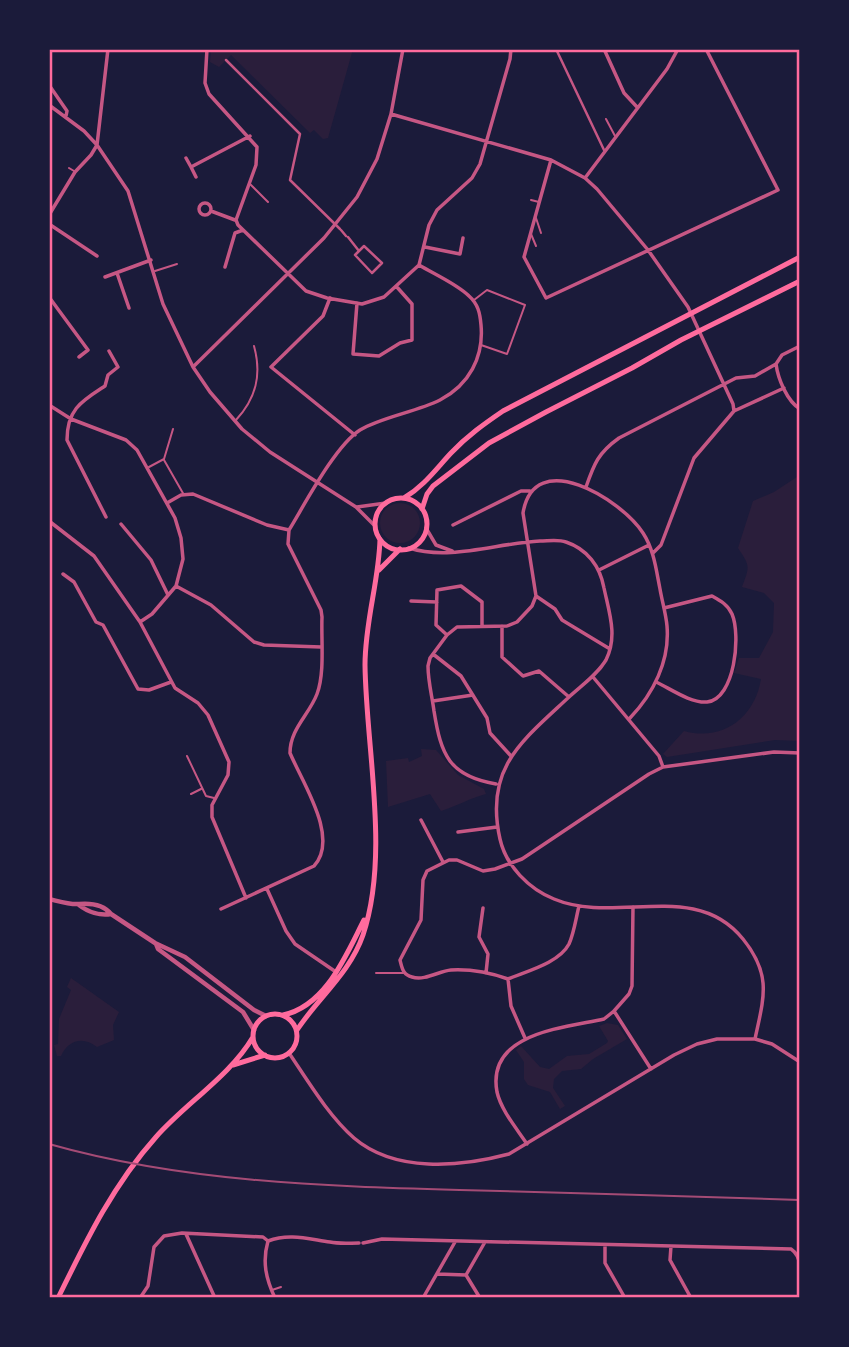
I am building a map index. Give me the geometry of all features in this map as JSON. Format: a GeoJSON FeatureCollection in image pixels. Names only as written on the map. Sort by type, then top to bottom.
{"type":"FeatureCollection","features":[{"type":"Feature","properties":{"kind":"main road"},"geometry":{"type":"LineString","coordinates":[[253,1033],[257,1048],[265,1055],[278,1058],[289,1053],[295,1044],[297,1030],[341,976],[363,934],[373,879],[375,820],[365,639],[379,570],[380,538],[375,526],[380,509],[386,503],[404,498],[425,483],[475,430],[503,411],[800,257]]}},
{"type":"Feature","properties":{"kind":"main road"},"geometry":{"type":"LineString","coordinates":[[422,509],[433,486],[489,443],[800,281]]}},
{"type":"Feature","properties":{"kind":"main road"},"geometry":{"type":"LineString","coordinates":[[380,538],[392,548],[400,549],[409,548],[420,541],[427,522],[422,509],[404,498]]}},
{"type":"Feature","properties":{"kind":"main road"},"geometry":{"type":"LineString","coordinates":[[379,570],[400,549]]}},
{"type":"Feature","properties":{"kind":"main road"},"geometry":{"type":"LineString","coordinates":[[58,1298],[96,1222],[131,1168],[183,1109],[245,1050],[256,1024],[266,1016],[283,1015],[305,1008],[336,972],[368,911]]}},
{"type":"Feature","properties":{"kind":"main road"},"geometry":{"type":"LineString","coordinates":[[283,1015],[297,1030]]}},
{"type":"Feature","properties":{"kind":"main road"},"geometry":{"type":"LineString","coordinates":[[230,1066],[265,1055]]}},
{"type":"Feature","properties":{"kind":"street"},"geometry":{"type":"LineString","coordinates":[[49,215],[75,172],[97,145],[108,49]]}},
{"type":"Feature","properties":{"kind":"street"},"geometry":{"type":"LineString","coordinates":[[207,49],[205,83],[209,94],[257,146],[256,165],[236,220]]}},
{"type":"Feature","properties":{"kind":"street"},"geometry":{"type":"LineString","coordinates":[[193,367],[289,273],[336,224],[357,197],[377,159],[391,114],[403,49]]}},
{"type":"Feature","properties":{"kind":"street"},"geometry":{"type":"LineString","coordinates":[[211,211],[236,220],[306,291],[362,304],[384,297],[419,265],[429,225],[437,210],[472,178],[480,164],[511,49]]}},
{"type":"Feature","properties":{"kind":"street"},"geometry":{"type":"LineString","coordinates":[[556,49],[605,152]]}},
{"type":"Feature","properties":{"kind":"street"},"geometry":{"type":"LineString","coordinates":[[604,49],[624,93],[638,108]]}},
{"type":"Feature","properties":{"kind":"street"},"geometry":{"type":"LineString","coordinates":[[585,178],[667,69],[678,49]]}},
{"type":"Feature","properties":{"kind":"street"},"geometry":{"type":"LineString","coordinates":[[551,160],[524,257],[546,298],[778,190],[705,50]]}},
{"type":"Feature","properties":{"kind":"street"},"geometry":{"type":"LineString","coordinates":[[226,60],[300,134],[290,180],[341,229],[359,251]]}},
{"type":"Feature","properties":{"kind":"street"},"geometry":{"type":"LineString","coordinates":[[49,85],[68,111],[66,117]]}},
{"type":"Feature","properties":{"kind":"street"},"geometry":{"type":"LineString","coordinates":[[49,105],[97,145],[128,191],[163,304],[193,367],[210,392],[235,421],[270,452],[356,508],[375,526]]}},
{"type":"Feature","properties":{"kind":"street"},"geometry":{"type":"LineString","coordinates":[[391,114],[551,160],[585,178],[648,250],[688,307],[734,411]]}},
{"type":"Feature","properties":{"kind":"street"},"geometry":{"type":"LineString","coordinates":[[191,167],[250,136]]}},
{"type":"Feature","properties":{"kind":"street"},"geometry":{"type":"LineString","coordinates":[[186,158],[196,177]]}},
{"type":"Feature","properties":{"kind":"street"},"geometry":{"type":"LineString","coordinates":[[49,224],[97,256]]}},
{"type":"Feature","properties":{"kind":"street"},"geometry":{"type":"LineString","coordinates":[[225,267],[235,233],[243,230]]}},
{"type":"Feature","properties":{"kind":"street"},"geometry":{"type":"LineString","coordinates":[[425,247],[460,254],[463,238]]}},
{"type":"Feature","properties":{"kind":"street"},"geometry":{"type":"LineString","coordinates":[[365,246],[382,263],[372,273],[355,255],[359,251],[365,246]]}},
{"type":"Feature","properties":{"kind":"street"},"geometry":{"type":"LineString","coordinates":[[105,277],[151,260]]}},
{"type":"Feature","properties":{"kind":"street"},"geometry":{"type":"LineString","coordinates":[[221,909],[314,866],[323,853],[325,841],[322,828],[290,753],[290,742],[320,685],[321,610],[288,544],[289,530],[343,445],[360,430],[440,400],[458,388],[471,372],[481,345],[478,307],[473,300],[419,265]]}},
{"type":"Feature","properties":{"kind":"street"},"geometry":{"type":"LineString","coordinates":[[117,273],[129,308]]}},
{"type":"Feature","properties":{"kind":"street"},"geometry":{"type":"LineString","coordinates":[[357,303],[353,354],[379,356],[400,343],[412,340],[412,304],[396,286]]}},
{"type":"Feature","properties":{"kind":"street"},"geometry":{"type":"LineString","coordinates":[[49,297],[88,350],[79,356]]}},
{"type":"Feature","properties":{"kind":"street"},"geometry":{"type":"LineString","coordinates":[[330,298],[323,316],[271,367],[355,435]]}},
{"type":"Feature","properties":{"kind":"street"},"geometry":{"type":"LineString","coordinates":[[586,487],[595,461],[603,449],[736,377],[755,376],[776,364],[782,355],[800,346]]}},
{"type":"Feature","properties":{"kind":"street"},"geometry":{"type":"LineString","coordinates":[[106,517],[67,440],[71,419],[78,403],[105,386],[108,375],[118,368],[109,351]]}},
{"type":"Feature","properties":{"kind":"street"},"geometry":{"type":"LineString","coordinates":[[776,364],[784,388],[796,408],[800,409]]}},
{"type":"Feature","properties":{"kind":"street"},"geometry":{"type":"LineString","coordinates":[[653,553],[661,545],[694,458],[734,411],[784,388]]}},
{"type":"Feature","properties":{"kind":"street"},"geometry":{"type":"LineString","coordinates":[[49,405],[71,419],[126,440],[137,450],[167,503],[181,538],[183,559],[176,586],[152,614],[140,622]]}},
{"type":"Feature","properties":{"kind":"street"},"geometry":{"type":"LineString","coordinates":[[497,784],[471,779],[446,756],[439,742],[428,666],[447,635],[457,627],[502,626],[517,622],[536,596],[523,513],[530,491],[539,484],[551,482],[586,487],[620,507],[642,533],[653,553],[664,608],[667,641],[656,682],[646,702],[630,718]]}},
{"type":"Feature","properties":{"kind":"street"},"geometry":{"type":"LineString","coordinates":[[453,525],[521,491],[530,491]]}},
{"type":"Feature","properties":{"kind":"street"},"geometry":{"type":"LineString","coordinates":[[167,503],[193,494],[267,525],[289,530]]}},
{"type":"Feature","properties":{"kind":"street"},"geometry":{"type":"LineString","coordinates":[[356,508],[386,503]]}},
{"type":"Feature","properties":{"kind":"street"},"geometry":{"type":"LineString","coordinates":[[49,521],[94,556],[140,622],[171,682],[208,715],[229,762],[228,775],[215,798],[212,817],[246,898]]}},
{"type":"Feature","properties":{"kind":"street"},"geometry":{"type":"LineString","coordinates":[[121,524],[151,560],[169,595]]}},
{"type":"Feature","properties":{"kind":"street"},"geometry":{"type":"LineString","coordinates":[[426,528],[436,545],[454,551]]}},
{"type":"Feature","properties":{"kind":"street"},"geometry":{"type":"LineString","coordinates":[[409,548],[431,553],[563,540],[583,550],[599,570],[613,629],[610,649],[593,677],[569,697],[511,756],[497,784],[497,827],[502,848],[527,883],[545,895],[579,906],[692,907],[723,920],[739,934],[760,965],[764,995],[755,1039]]}},
{"type":"Feature","properties":{"kind":"street"},"geometry":{"type":"LineString","coordinates":[[599,570],[649,545]]}},
{"type":"Feature","properties":{"kind":"street"},"geometry":{"type":"LineString","coordinates":[[63,574],[74,582],[96,622],[103,625],[138,689],[149,690],[171,682]]}},
{"type":"Feature","properties":{"kind":"street"},"geometry":{"type":"LineString","coordinates":[[176,586],[211,605],[254,642],[264,645],[321,647]]}},
{"type":"Feature","properties":{"kind":"street"},"geometry":{"type":"LineString","coordinates":[[447,635],[436,625],[438,590],[461,586],[482,602],[482,625]]}},
{"type":"Feature","properties":{"kind":"street"},"geometry":{"type":"LineString","coordinates":[[536,596],[555,610],[562,620],[610,649]]}},
{"type":"Feature","properties":{"kind":"street"},"geometry":{"type":"LineString","coordinates":[[656,682],[696,701],[710,702],[723,693],[734,660],[733,615],[725,604],[712,596],[664,608]]}},
{"type":"Feature","properties":{"kind":"street"},"geometry":{"type":"LineString","coordinates":[[411,601],[437,601]]}},
{"type":"Feature","properties":{"kind":"street"},"geometry":{"type":"LineString","coordinates":[[502,626],[502,656],[523,676],[539,671],[569,697]]}},
{"type":"Feature","properties":{"kind":"street"},"geometry":{"type":"LineString","coordinates":[[433,654],[461,676],[487,718],[489,733],[511,756]]}},
{"type":"Feature","properties":{"kind":"street"},"geometry":{"type":"LineString","coordinates":[[593,677],[630,718],[659,756],[663,767]]}},
{"type":"Feature","properties":{"kind":"street"},"geometry":{"type":"LineString","coordinates":[[433,701],[472,695]]}},
{"type":"Feature","properties":{"kind":"street"},"geometry":{"type":"LineString","coordinates":[[579,906],[570,942],[564,952],[508,979],[486,973],[451,970],[420,978],[410,977],[405,973],[400,960],[421,920],[426,871],[443,862],[457,860],[484,871],[511,864],[663,767],[774,752],[800,753]]}},
{"type":"Feature","properties":{"kind":"street"},"geometry":{"type":"LineString","coordinates":[[421,820],[443,862]]}},
{"type":"Feature","properties":{"kind":"street"},"geometry":{"type":"LineString","coordinates":[[457,832],[497,827]]}},
{"type":"Feature","properties":{"kind":"street"},"geometry":{"type":"LineString","coordinates":[[267,889],[286,931],[295,944],[336,972]]}},
{"type":"Feature","properties":{"kind":"street"},"geometry":{"type":"LineString","coordinates":[[49,899],[78,904],[85,910],[105,916],[111,914],[156,943],[185,957],[254,1010],[266,1016]]}},
{"type":"Feature","properties":{"kind":"street"},"geometry":{"type":"LineString","coordinates":[[527,1144],[497,1091],[498,1067],[502,1056],[525,1038],[604,1019],[614,1012],[632,986],[633,906]]}},
{"type":"Feature","properties":{"kind":"street"},"geometry":{"type":"LineString","coordinates":[[483,908],[479,937],[488,954],[486,973]]}},
{"type":"Feature","properties":{"kind":"street"},"geometry":{"type":"LineString","coordinates":[[156,943],[158,949],[243,1012],[253,1033]]}},
{"type":"Feature","properties":{"kind":"street"},"geometry":{"type":"LineString","coordinates":[[508,979],[511,1006],[525,1038]]}},
{"type":"Feature","properties":{"kind":"street"},"geometry":{"type":"LineString","coordinates":[[614,1012],[651,1069]]}},
{"type":"Feature","properties":{"kind":"street"},"geometry":{"type":"LineString","coordinates":[[289,1053],[342,1126],[362,1144],[386,1156],[423,1163],[480,1162],[509,1154],[674,1055],[716,1038],[755,1039],[772,1044],[800,1062]]}},
{"type":"Feature","properties":{"kind":"street"},"geometry":{"type":"LineString","coordinates":[[184,1234],[212,1295]]}},
{"type":"Feature","properties":{"kind":"street"},"geometry":{"type":"LineString","coordinates":[[140,1298],[148,1286],[156,1243],[167,1235],[263,1237],[268,1241]]}},
{"type":"Feature","properties":{"kind":"street"},"geometry":{"type":"LineString","coordinates":[[268,1241],[283,1236],[311,1237],[331,1243],[361,1243],[382,1239],[791,1249],[796,1252],[800,1261],[799,1298]]}},
{"type":"Feature","properties":{"kind":"street"},"geometry":{"type":"LineString","coordinates":[[268,1241],[266,1280],[275,1298]]}},
{"type":"Feature","properties":{"kind":"street"},"geometry":{"type":"LineString","coordinates":[[424,1298],[455,1242]]}},
{"type":"Feature","properties":{"kind":"street"},"geometry":{"type":"LineString","coordinates":[[466,1275],[485,1242]]}},
{"type":"Feature","properties":{"kind":"street"},"geometry":{"type":"LineString","coordinates":[[605,1245],[605,1263],[625,1298]]}},
{"type":"Feature","properties":{"kind":"street"},"geometry":{"type":"LineString","coordinates":[[671,1246],[670,1260],[691,1298]]}},
{"type":"Feature","properties":{"kind":"street"},"geometry":{"type":"LineString","coordinates":[[437,1274],[466,1275]]}},
{"type":"Feature","properties":{"kind":"street"},"geometry":{"type":"LineString","coordinates":[[466,1275],[480,1298]]}},
{"type":"Feature","properties":{"kind":"lane"},"geometry":{"type":"LineString","coordinates":[[606,119],[616,137]]}},
{"type":"Feature","properties":{"kind":"lane"},"geometry":{"type":"LineString","coordinates":[[69,167],[75,172]]}},
{"type":"Feature","properties":{"kind":"lane"},"geometry":{"type":"LineString","coordinates":[[249,183],[268,202]]}},
{"type":"Feature","properties":{"kind":"lane"},"geometry":{"type":"LineString","coordinates":[[531,200],[540,202]]}},
{"type":"Feature","properties":{"kind":"lane"},"geometry":{"type":"LineString","coordinates":[[536,217],[541,233]]}},
{"type":"Feature","properties":{"kind":"lane"},"geometry":{"type":"LineString","coordinates":[[531,233],[536,246]]}},
{"type":"Feature","properties":{"kind":"lane"},"geometry":{"type":"LineString","coordinates":[[154,271],[177,264]]}},
{"type":"Feature","properties":{"kind":"lane"},"geometry":{"type":"LineString","coordinates":[[473,300],[487,290],[525,305],[507,354],[481,345]]}},
{"type":"Feature","properties":{"kind":"lane"},"geometry":{"type":"LineString","coordinates":[[235,421],[254,396],[258,380],[254,346]]}},
{"type":"Feature","properties":{"kind":"lane"},"geometry":{"type":"LineString","coordinates":[[147,468],[164,459],[173,429]]}},
{"type":"Feature","properties":{"kind":"lane"},"geometry":{"type":"LineString","coordinates":[[164,459],[184,495]]}},
{"type":"Feature","properties":{"kind":"lane"},"geometry":{"type":"LineString","coordinates":[[187,756],[206,796],[215,798]]}},
{"type":"Feature","properties":{"kind":"lane"},"geometry":{"type":"LineString","coordinates":[[191,794],[202,789]]}},
{"type":"Feature","properties":{"kind":"lane"},"geometry":{"type":"LineString","coordinates":[[376,973],[405,973]]}},
{"type":"Feature","properties":{"kind":"lane"},"geometry":{"type":"LineString","coordinates":[[271,1290],[281,1287]]}},
{"type":"Feature","properties":{"kind":"shaded area"},"geometry":{"type":"Polygon","coordinates":[[[211,49],[353,49],[328,138],[323,139],[314,130],[310,133],[231,55],[219,67],[210,62],[211,49]]]}},
{"type":"Feature","properties":{"kind":"shaded area"},"geometry":{"type":"Polygon","coordinates":[[[800,475],[800,741],[775,740],[667,757],[663,754],[684,731],[712,733],[724,729],[744,715],[758,693],[761,679],[734,673],[739,658],[759,658],[773,632],[774,603],[764,593],[742,587],[748,566],[738,548],[753,501],[774,492],[800,475]]]}},
{"type":"Feature","properties":{"kind":"shaded area"},"geometry":{"type":"Polygon","coordinates":[[[400,503],[408,504],[414,509],[419,515],[419,531],[414,537],[408,542],[400,543],[392,542],[386,537],[381,531],[380,523],[381,515],[386,509],[392,504],[400,503]]]}},
{"type":"Feature","properties":{"kind":"shaded area"},"geometry":{"type":"Polygon","coordinates":[[[421,749],[436,750],[458,775],[484,789],[486,794],[441,811],[430,794],[388,807],[386,761],[408,758],[409,762],[422,756],[421,749]]]}},
{"type":"Feature","properties":{"kind":"shaded area"},"geometry":{"type":"Polygon","coordinates":[[[71,978],[119,1012],[113,1025],[114,1040],[97,1047],[76,1041],[68,1046],[61,1056],[57,1056],[54,1045],[58,1044],[59,1019],[71,990],[67,987],[71,978]]]}},
{"type":"Feature","properties":{"kind":"shaded area"},"geometry":{"type":"Polygon","coordinates":[[[607,1023],[618,1025],[627,1039],[581,1069],[562,1071],[554,1079],[553,1088],[565,1106],[560,1109],[550,1092],[528,1085],[524,1079],[524,1062],[516,1050],[521,1046],[540,1067],[549,1069],[567,1056],[589,1054],[607,1043],[599,1026],[607,1023]]]}},
{"type":"Feature","properties":{"kind":"railway"},"geometry":{"type":"LineString","coordinates":[[49,1144],[150,1167],[305,1184],[800,1200]]}}]}
